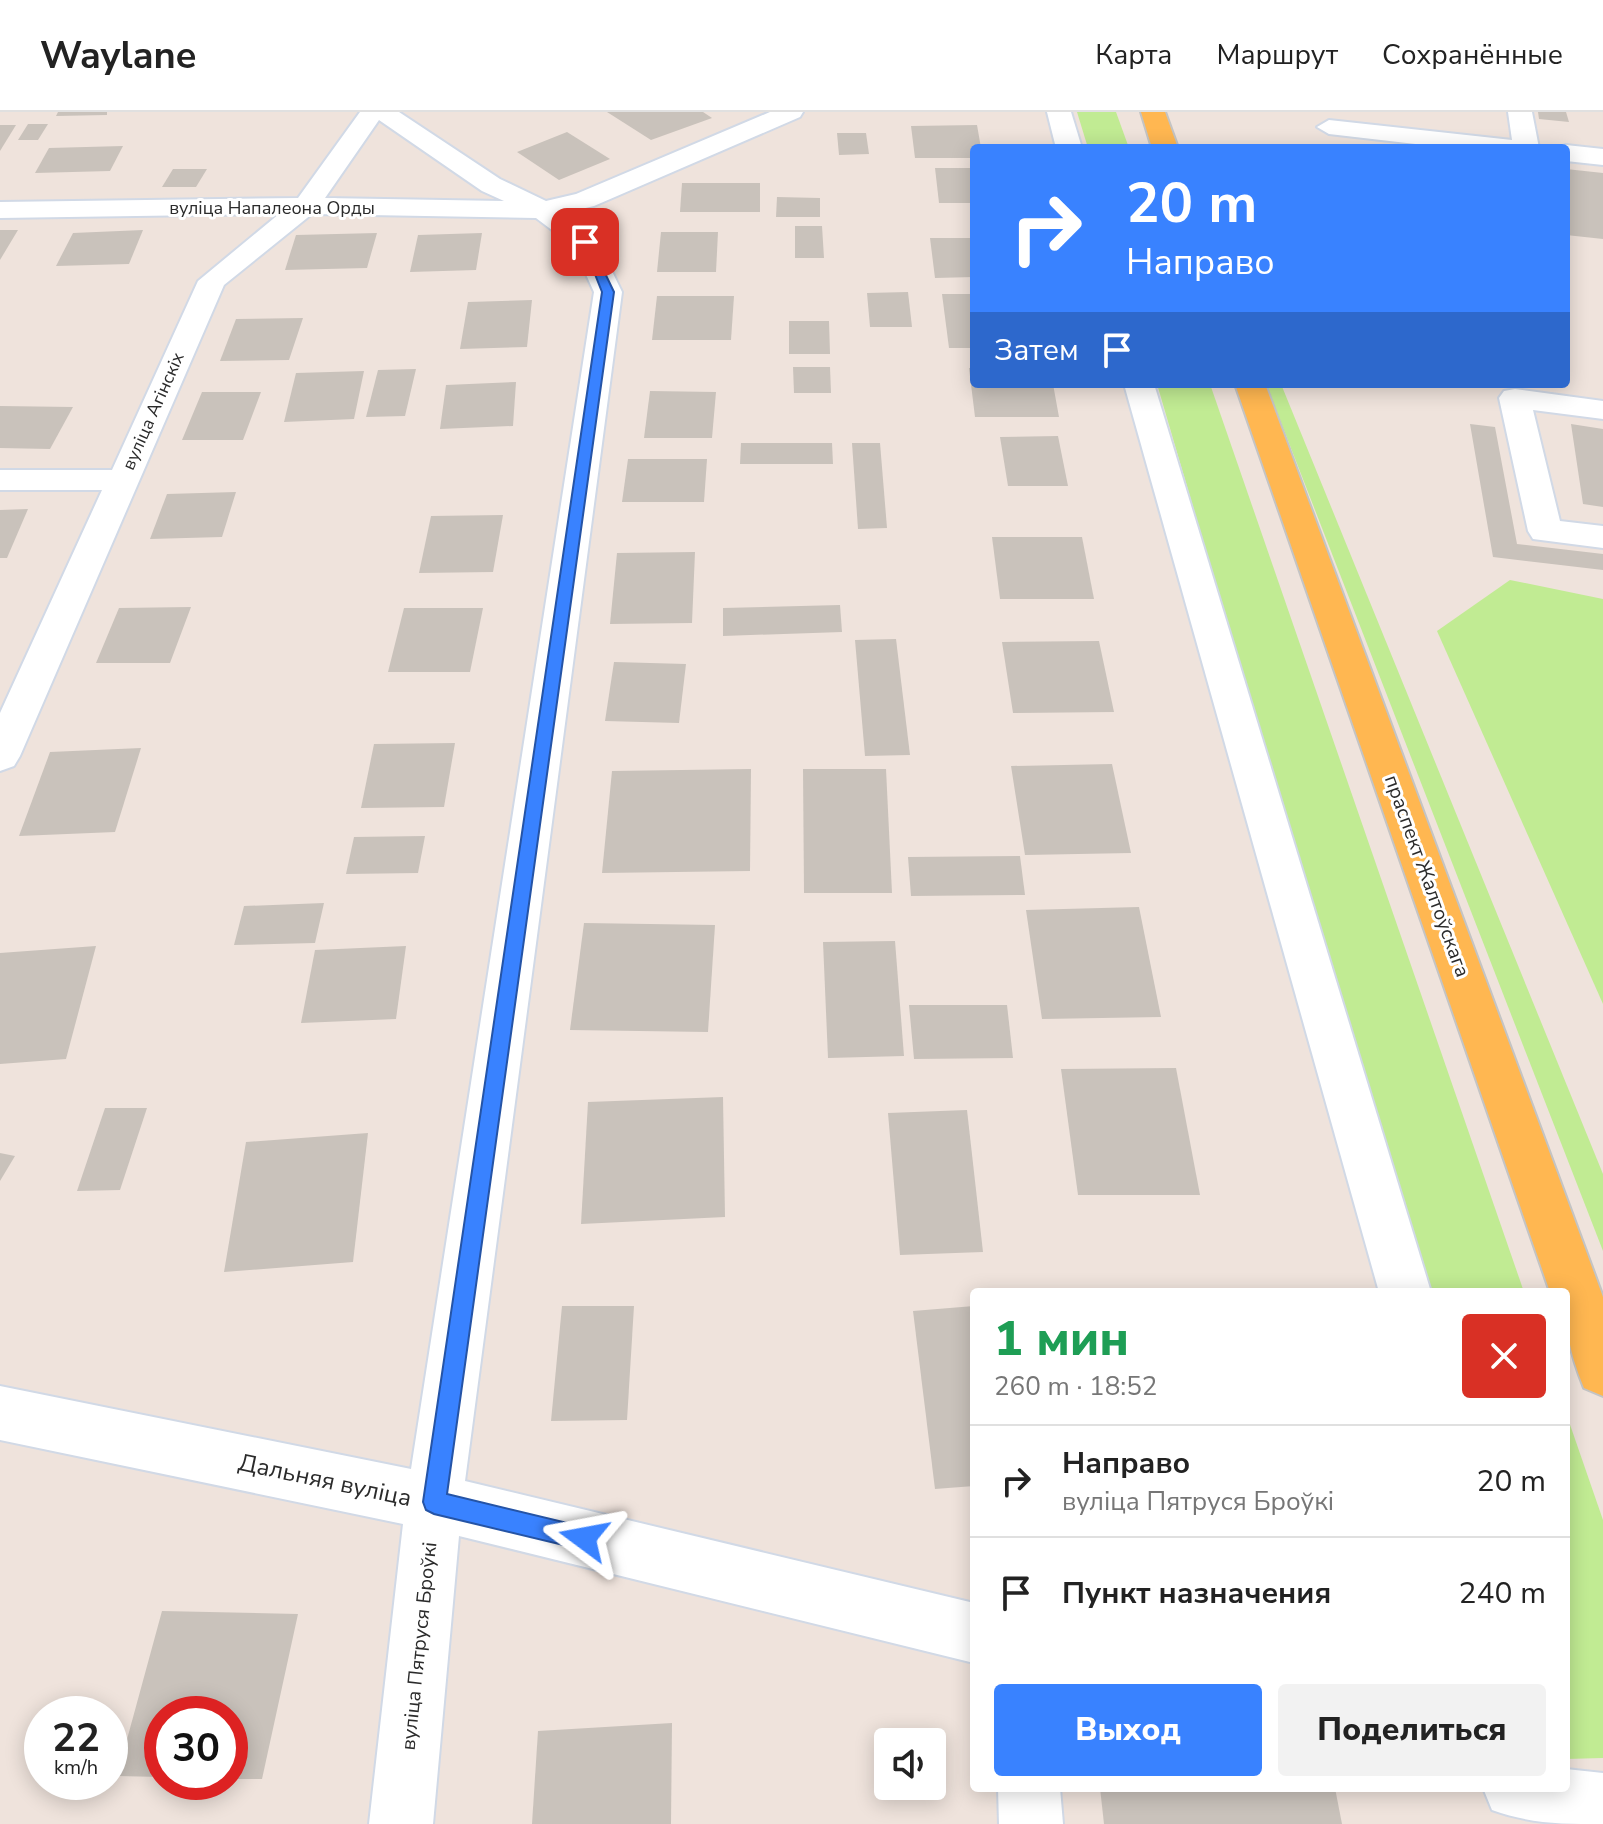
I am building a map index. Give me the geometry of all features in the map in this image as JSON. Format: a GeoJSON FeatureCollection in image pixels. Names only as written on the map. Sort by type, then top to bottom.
{"type":"FeatureCollection","features":[{"type":"Feature","properties":{"kind":"main road"},"geometry":{"type":"LineString","coordinates":[[1153,112],[1164,144]]}},
{"type":"Feature","properties":{"kind":"main road","name":"праспект Жалтоўскага"},"geometry":{"type":"LineString","coordinates":[[1251,388],[1603,1369]]}},
{"type":"Feature","properties":{"kind":"street","name":"вуліца Агінскіх"},"geometry":{"type":"LineString","coordinates":[[0,756],[212,281],[306,206],[372,112]]}},
{"type":"Feature","properties":{"kind":"street","name":"вуліца Пятруся Броўкі"},"geometry":{"type":"LineString","coordinates":[[383,112],[491,185],[543,210],[585,242],[608,292],[434,1502],[401,1824]]}},
{"type":"Feature","properties":{"kind":"street"},"geometry":{"type":"LineString","coordinates":[[543,210],[585,200],[791,112]]}},
{"type":"Feature","properties":{"kind":"street"},"geometry":{"type":"LineString","coordinates":[[1059,112],[1068,144]]}},
{"type":"Feature","properties":{"kind":"street"},"geometry":{"type":"LineString","coordinates":[[1520,112],[1525,144]]}},
{"type":"Feature","properties":{"kind":"street"},"geometry":{"type":"LineString","coordinates":[[1329,127],[1482,144]]}},
{"type":"Feature","properties":{"kind":"street"},"geometry":{"type":"LineString","coordinates":[[1570,153],[1603,157]]}},
{"type":"Feature","properties":{"kind":"street","name":"вуліца Напалеона Орды"},"geometry":{"type":"LineString","coordinates":[[0,210],[306,206],[543,210]]}},
{"type":"Feature","properties":{"kind":"street"},"geometry":{"type":"LineString","coordinates":[[1140,388],[1404,1288]]}},
{"type":"Feature","properties":{"kind":"street"},"geometry":{"type":"LineString","coordinates":[[1603,410],[1515,398],[1545,531],[1603,537]]}},
{"type":"Feature","properties":{"kind":"street"},"geometry":{"type":"LineString","coordinates":[[0,480],[122,480]]}},
{"type":"Feature","properties":{"kind":"street","name":"Дальняя вуліца"},"geometry":{"type":"LineString","coordinates":[[0,1413],[434,1502],[970,1632]]}},
{"type":"Feature","properties":{"kind":"street"},"geometry":{"type":"LineString","coordinates":[[1029,1792],[1031,1824]]}},
{"type":"Feature","properties":{"kind":"green space"},"geometry":{"type":"Polygon","coordinates":[[[1077,112],[1116,112],[1128,144],[1087,144],[1077,112]]]}},
{"type":"Feature","properties":{"kind":"green space"},"geometry":{"type":"Polygon","coordinates":[[[1158,388],[1211,388],[1523,1288],[1422,1288],[1158,388]]]}},
{"type":"Feature","properties":{"kind":"green space"},"geometry":{"type":"Polygon","coordinates":[[[1268,388],[1283,388],[1603,1174],[1603,1251],[1268,388]]]}},
{"type":"Feature","properties":{"kind":"green space"},"geometry":{"type":"Polygon","coordinates":[[[1510,580],[1603,599],[1603,1004],[1437,631],[1510,580]]]}},
{"type":"Feature","properties":{"kind":"green space"},"geometry":{"type":"Polygon","coordinates":[[[1570,1425],[1603,1520],[1603,1758],[1570,1759],[1570,1425]]]}},
{"type":"Feature","properties":{"kind":"building"},"geometry":{"type":"Polygon","coordinates":[[[58,112],[107,112],[107,115],[56,116],[58,112]]]}},
{"type":"Feature","properties":{"kind":"building"},"geometry":{"type":"Polygon","coordinates":[[[607,112],[703,112],[712,118],[651,140],[607,112]]]}},
{"type":"Feature","properties":{"kind":"building"},"geometry":{"type":"Polygon","coordinates":[[[1538,112],[1566,112],[1569,122],[1539,119],[1538,112]]]}},
{"type":"Feature","properties":{"kind":"building"},"geometry":{"type":"Polygon","coordinates":[[[28,124],[48,124],[38,140],[18,140],[28,124]]]}},
{"type":"Feature","properties":{"kind":"building"},"geometry":{"type":"Polygon","coordinates":[[[0,125],[16,125],[0,151],[0,125]]]}},
{"type":"Feature","properties":{"kind":"building"},"geometry":{"type":"Polygon","coordinates":[[[977,125],[980,144],[970,144],[970,158],[915,158],[911,126],[977,125]]]}},
{"type":"Feature","properties":{"kind":"building"},"geometry":{"type":"Polygon","coordinates":[[[567,132],[610,159],[559,180],[517,152],[567,132]]]}},
{"type":"Feature","properties":{"kind":"building"},"geometry":{"type":"Polygon","coordinates":[[[837,133],[866,133],[869,154],[839,155],[837,133]]]}},
{"type":"Feature","properties":{"kind":"building"},"geometry":{"type":"Polygon","coordinates":[[[123,146],[110,171],[35,173],[49,148],[123,146]]]}},
{"type":"Feature","properties":{"kind":"building"},"geometry":{"type":"Polygon","coordinates":[[[935,168],[970,168],[970,203],[939,203],[935,168]]]}},
{"type":"Feature","properties":{"kind":"building"},"geometry":{"type":"Polygon","coordinates":[[[173,169],[207,169],[196,187],[162,187],[173,169]]]}},
{"type":"Feature","properties":{"kind":"building"},"geometry":{"type":"Polygon","coordinates":[[[1570,169],[1603,173],[1603,239],[1570,235],[1570,169]]]}},
{"type":"Feature","properties":{"kind":"building"},"geometry":{"type":"Polygon","coordinates":[[[682,183],[760,183],[760,212],[680,212],[682,183]]]}},
{"type":"Feature","properties":{"kind":"building"},"geometry":{"type":"Polygon","coordinates":[[[777,197],[820,198],[820,217],[776,217],[777,197]]]}},
{"type":"Feature","properties":{"kind":"building"},"geometry":{"type":"Polygon","coordinates":[[[795,226],[822,226],[824,258],[795,258],[795,226]]]}},
{"type":"Feature","properties":{"kind":"building"},"geometry":{"type":"Polygon","coordinates":[[[0,230],[18,230],[0,260],[0,230]]]}},
{"type":"Feature","properties":{"kind":"building"},"geometry":{"type":"Polygon","coordinates":[[[143,230],[129,264],[56,266],[73,233],[143,230]]]}},
{"type":"Feature","properties":{"kind":"building"},"geometry":{"type":"Polygon","coordinates":[[[661,232],[718,232],[716,272],[657,272],[661,232]]]}},
{"type":"Feature","properties":{"kind":"building"},"geometry":{"type":"Polygon","coordinates":[[[377,233],[367,268],[285,270],[296,235],[377,233]]]}},
{"type":"Feature","properties":{"kind":"building"},"geometry":{"type":"Polygon","coordinates":[[[482,233],[476,270],[410,272],[418,235],[482,233]]]}},
{"type":"Feature","properties":{"kind":"building"},"geometry":{"type":"Polygon","coordinates":[[[930,238],[970,238],[970,277],[935,278],[930,238]]]}},
{"type":"Feature","properties":{"kind":"building"},"geometry":{"type":"Polygon","coordinates":[[[908,292],[912,327],[870,327],[867,293],[908,292]]]}},
{"type":"Feature","properties":{"kind":"building"},"geometry":{"type":"Polygon","coordinates":[[[942,294],[970,294],[970,348],[949,348],[942,294]]]}},
{"type":"Feature","properties":{"kind":"building"},"geometry":{"type":"Polygon","coordinates":[[[657,296],[734,296],[731,340],[652,340],[657,296]]]}},
{"type":"Feature","properties":{"kind":"building"},"geometry":{"type":"Polygon","coordinates":[[[532,300],[527,347],[460,349],[468,302],[532,300]]]}},
{"type":"Feature","properties":{"kind":"building"},"geometry":{"type":"Polygon","coordinates":[[[303,318],[289,360],[220,361],[236,319],[303,318]]]}},
{"type":"Feature","properties":{"kind":"building"},"geometry":{"type":"Polygon","coordinates":[[[789,321],[829,321],[830,354],[789,354],[789,321]]]}},
{"type":"Feature","properties":{"kind":"building"},"geometry":{"type":"Polygon","coordinates":[[[793,367],[830,367],[831,393],[794,393],[793,367]]]}},
{"type":"Feature","properties":{"kind":"building"},"geometry":{"type":"Polygon","coordinates":[[[416,369],[405,416],[366,417],[378,370],[416,369]]]}},
{"type":"Feature","properties":{"kind":"building"},"geometry":{"type":"Polygon","coordinates":[[[364,371],[354,419],[284,422],[296,373],[364,371]]]}},
{"type":"Feature","properties":{"kind":"building"},"geometry":{"type":"Polygon","coordinates":[[[516,382],[513,426],[440,429],[446,385],[516,382]]]}},
{"type":"Feature","properties":{"kind":"building"},"geometry":{"type":"Polygon","coordinates":[[[971,388],[1054,388],[1059,417],[975,417],[971,388]]]}},
{"type":"Feature","properties":{"kind":"building"},"geometry":{"type":"Polygon","coordinates":[[[650,391],[716,392],[712,438],[644,438],[650,391]]]}},
{"type":"Feature","properties":{"kind":"building"},"geometry":{"type":"Polygon","coordinates":[[[202,392],[261,392],[243,440],[182,440],[202,392]]]}},
{"type":"Feature","properties":{"kind":"building"},"geometry":{"type":"Polygon","coordinates":[[[0,406],[73,407],[50,449],[0,448],[0,406]]]}},
{"type":"Feature","properties":{"kind":"building"},"geometry":{"type":"Polygon","coordinates":[[[1470,424],[1495,427],[1517,544],[1603,554],[1603,570],[1493,557],[1470,424]]]}},
{"type":"Feature","properties":{"kind":"building"},"geometry":{"type":"Polygon","coordinates":[[[1571,424],[1603,429],[1603,507],[1583,504],[1571,424]]]}},
{"type":"Feature","properties":{"kind":"building"},"geometry":{"type":"Polygon","coordinates":[[[1058,436],[1068,486],[1008,486],[1000,437],[1058,436]]]}},
{"type":"Feature","properties":{"kind":"building"},"geometry":{"type":"Polygon","coordinates":[[[741,443],[832,443],[833,464],[740,464],[741,443]]]}},
{"type":"Feature","properties":{"kind":"building"},"geometry":{"type":"Polygon","coordinates":[[[852,443],[880,443],[887,528],[858,529],[852,443]]]}},
{"type":"Feature","properties":{"kind":"building"},"geometry":{"type":"Polygon","coordinates":[[[628,459],[707,459],[704,502],[622,502],[628,459]]]}},
{"type":"Feature","properties":{"kind":"building"},"geometry":{"type":"Polygon","coordinates":[[[236,492],[222,537],[150,539],[167,494],[236,492]]]}},
{"type":"Feature","properties":{"kind":"building"},"geometry":{"type":"Polygon","coordinates":[[[28,509],[7,558],[0,558],[0,510],[28,509]]]}},
{"type":"Feature","properties":{"kind":"building"},"geometry":{"type":"Polygon","coordinates":[[[503,515],[493,572],[419,573],[431,516],[503,515]]]}},
{"type":"Feature","properties":{"kind":"building"},"geometry":{"type":"Polygon","coordinates":[[[992,537],[1082,537],[1094,599],[1000,599],[992,537]]]}},
{"type":"Feature","properties":{"kind":"building"},"geometry":{"type":"Polygon","coordinates":[[[695,552],[692,623],[610,624],[617,553],[695,552]]]}},
{"type":"Feature","properties":{"kind":"building"},"geometry":{"type":"Polygon","coordinates":[[[840,605],[842,632],[723,636],[723,608],[840,605]]]}},
{"type":"Feature","properties":{"kind":"building"},"geometry":{"type":"Polygon","coordinates":[[[191,607],[170,663],[96,663],[119,608],[191,607]]]}},
{"type":"Feature","properties":{"kind":"building"},"geometry":{"type":"Polygon","coordinates":[[[404,608],[483,608],[470,672],[388,672],[404,608]]]}},
{"type":"Feature","properties":{"kind":"building"},"geometry":{"type":"Polygon","coordinates":[[[896,639],[910,755],[865,756],[855,640],[896,639]]]}},
{"type":"Feature","properties":{"kind":"building"},"geometry":{"type":"Polygon","coordinates":[[[1099,641],[1114,712],[1013,713],[1002,642],[1099,641]]]}},
{"type":"Feature","properties":{"kind":"building"},"geometry":{"type":"Polygon","coordinates":[[[614,662],[686,664],[679,723],[605,721],[614,662]]]}},
{"type":"Feature","properties":{"kind":"building"},"geometry":{"type":"Polygon","coordinates":[[[455,743],[444,807],[361,808],[374,744],[455,743]]]}},
{"type":"Feature","properties":{"kind":"building"},"geometry":{"type":"Polygon","coordinates":[[[141,748],[115,832],[19,836],[50,752],[141,748]]]}},
{"type":"Feature","properties":{"kind":"building"},"geometry":{"type":"Polygon","coordinates":[[[1112,764],[1131,853],[1025,855],[1011,766],[1112,764]]]}},
{"type":"Feature","properties":{"kind":"building"},"geometry":{"type":"Polygon","coordinates":[[[751,769],[750,871],[602,873],[612,771],[751,769]]]}},
{"type":"Feature","properties":{"kind":"building"},"geometry":{"type":"Polygon","coordinates":[[[803,769],[886,769],[892,893],[804,893],[803,769]]]}},
{"type":"Feature","properties":{"kind":"building"},"geometry":{"type":"Polygon","coordinates":[[[425,836],[418,873],[346,874],[354,837],[425,836]]]}},
{"type":"Feature","properties":{"kind":"building"},"geometry":{"type":"Polygon","coordinates":[[[1020,856],[1025,895],[911,896],[908,857],[1020,856]]]}},
{"type":"Feature","properties":{"kind":"building"},"geometry":{"type":"Polygon","coordinates":[[[324,903],[315,943],[234,945],[244,906],[324,903]]]}},
{"type":"Feature","properties":{"kind":"building"},"geometry":{"type":"Polygon","coordinates":[[[1139,907],[1161,1017],[1042,1019],[1026,910],[1139,907]]]}},
{"type":"Feature","properties":{"kind":"building"},"geometry":{"type":"Polygon","coordinates":[[[584,923],[715,925],[708,1032],[570,1030],[584,923]]]}},
{"type":"Feature","properties":{"kind":"building"},"geometry":{"type":"Polygon","coordinates":[[[895,941],[904,1056],[828,1058],[823,942],[895,941]]]}},
{"type":"Feature","properties":{"kind":"building"},"geometry":{"type":"Polygon","coordinates":[[[96,946],[66,1059],[0,1064],[0,953],[96,946]]]}},
{"type":"Feature","properties":{"kind":"building"},"geometry":{"type":"Polygon","coordinates":[[[406,946],[396,1019],[301,1023],[315,950],[406,946]]]}},
{"type":"Feature","properties":{"kind":"building"},"geometry":{"type":"Polygon","coordinates":[[[909,1005],[1007,1005],[1013,1058],[914,1059],[909,1005]]]}},
{"type":"Feature","properties":{"kind":"building"},"geometry":{"type":"Polygon","coordinates":[[[1176,1068],[1200,1195],[1078,1195],[1061,1069],[1176,1068]]]}},
{"type":"Feature","properties":{"kind":"building"},"geometry":{"type":"Polygon","coordinates":[[[723,1097],[725,1217],[581,1224],[588,1102],[723,1097]]]}},
{"type":"Feature","properties":{"kind":"building"},"geometry":{"type":"Polygon","coordinates":[[[105,1108],[147,1108],[120,1190],[77,1191],[105,1108]]]}},
{"type":"Feature","properties":{"kind":"building"},"geometry":{"type":"Polygon","coordinates":[[[967,1110],[983,1252],[900,1255],[888,1113],[967,1110]]]}},
{"type":"Feature","properties":{"kind":"building"},"geometry":{"type":"Polygon","coordinates":[[[368,1133],[353,1262],[224,1272],[246,1142],[368,1133]]]}},
{"type":"Feature","properties":{"kind":"building"},"geometry":{"type":"Polygon","coordinates":[[[0,1153],[15,1156],[0,1181],[0,1153]]]}},
{"type":"Feature","properties":{"kind":"building"},"geometry":{"type":"Polygon","coordinates":[[[562,1306],[634,1306],[627,1420],[551,1421],[562,1306]]]}},
{"type":"Feature","properties":{"kind":"building"},"geometry":{"type":"Polygon","coordinates":[[[970,1306],[970,1486],[935,1489],[913,1311],[970,1306]]]}},
{"type":"Feature","properties":{"kind":"building"},"geometry":{"type":"Polygon","coordinates":[[[162,1611],[298,1614],[262,1779],[248,1779],[248,1696],[144,1696],[144,1777],[128,1776],[128,1736],[162,1611]]]}},
{"type":"Feature","properties":{"kind":"building"},"geometry":{"type":"Polygon","coordinates":[[[672,1723],[671,1824],[532,1824],[538,1731],[672,1723]]]}},
{"type":"Feature","properties":{"kind":"building"},"geometry":{"type":"Polygon","coordinates":[[[1100,1792],[1336,1792],[1342,1824],[1104,1824],[1100,1792]]]}},
{"type":"Feature","properties":{"kind":"route"},"geometry":{"type":"LineString","coordinates":[[584,1538],[434,1502],[608,292],[585,242]]}}]}
